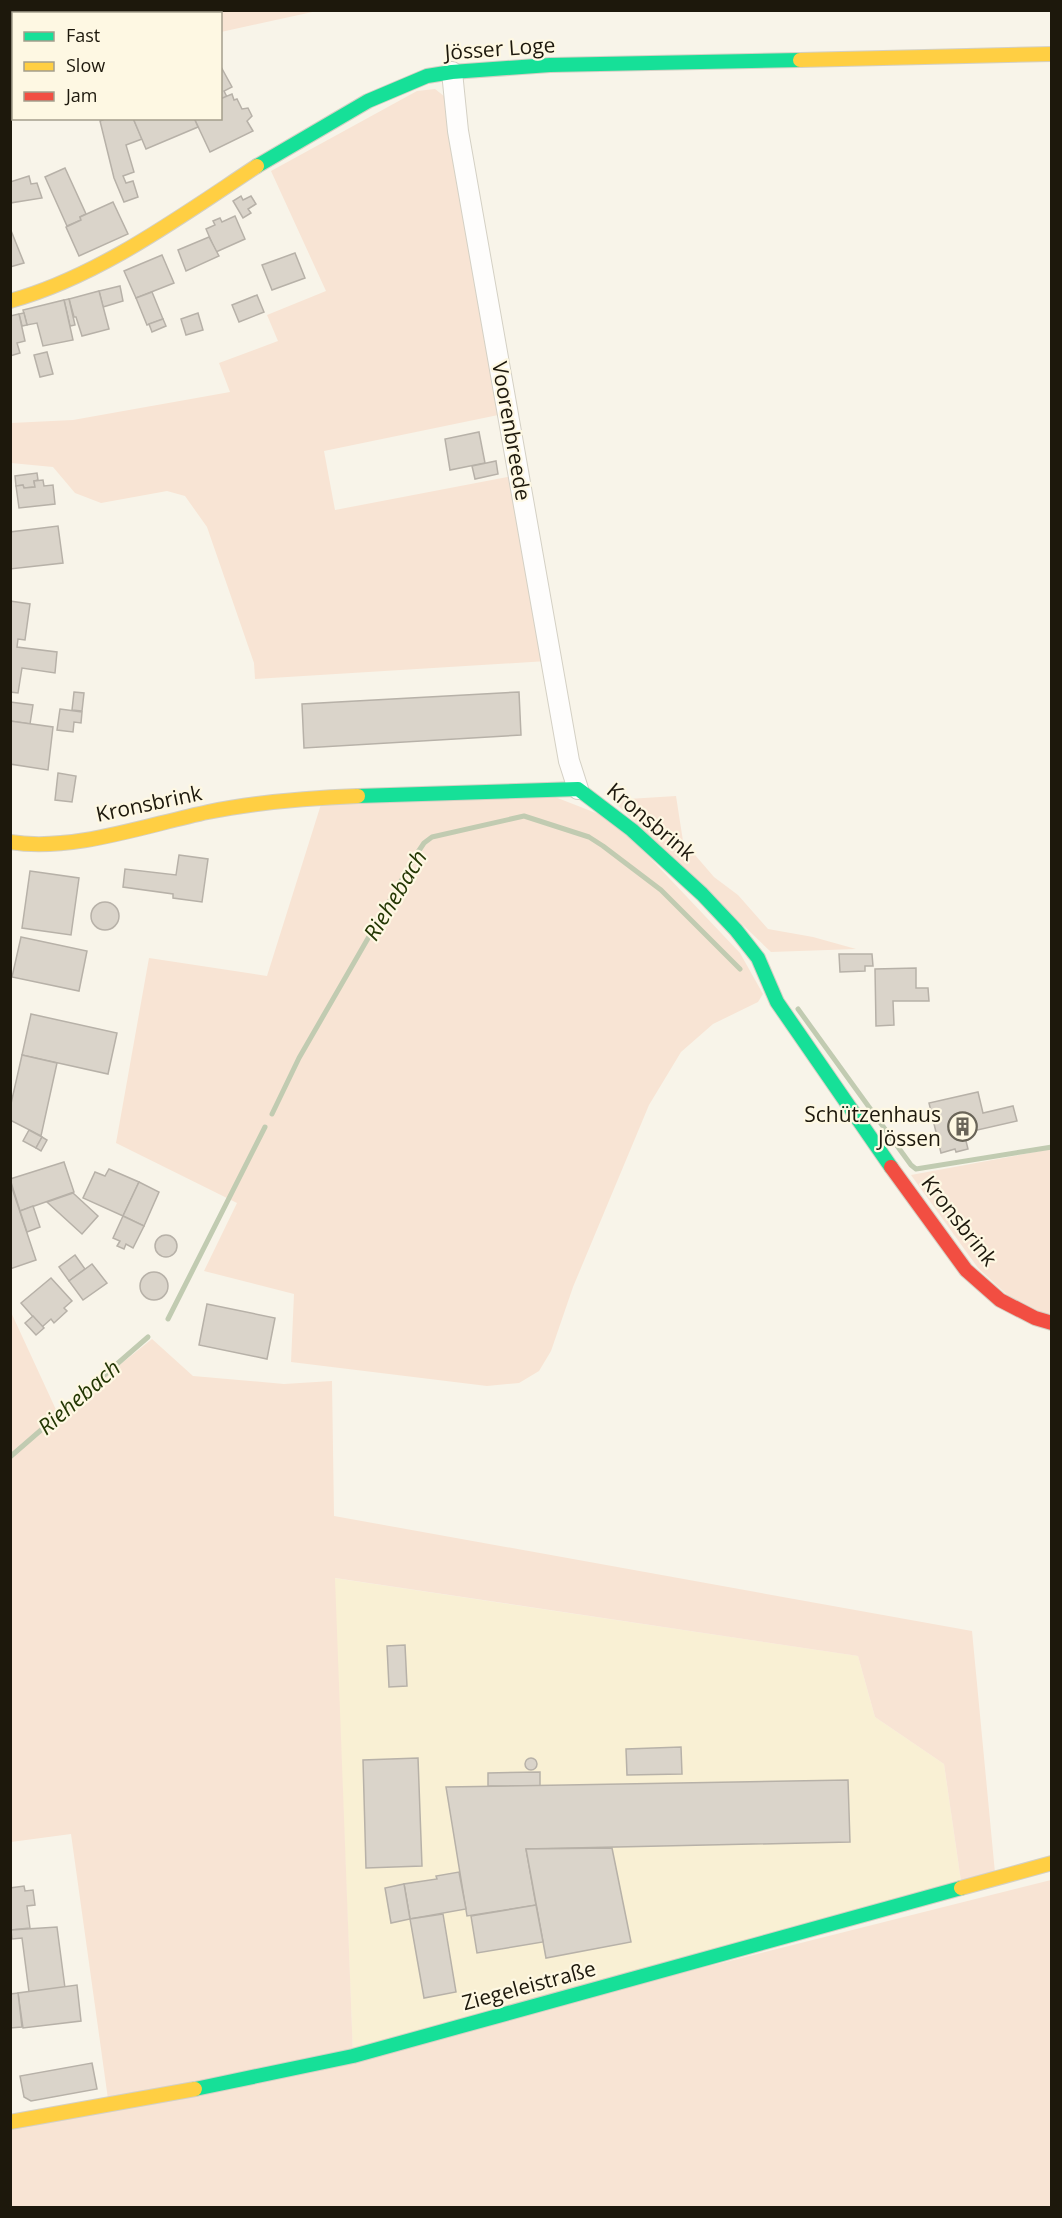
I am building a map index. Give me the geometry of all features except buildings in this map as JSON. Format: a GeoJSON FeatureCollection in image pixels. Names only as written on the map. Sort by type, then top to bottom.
{"type":"FeatureCollection","features":[{"type":"Feature","properties":{"kind":"street","name":"Jösser Loge"},"geometry":{"type":"LineString","coordinates":[[10,302],[70,278],[138,244],[261,164],[368,101],[427,76],[550,65],[1052,54]]}},
{"type":"Feature","properties":{"kind":"street","name":"Voorenbreede"},"geometry":{"type":"LineString","coordinates":[[452,72],[460,143],[569,761],[578,789]]}},
{"type":"Feature","properties":{"kind":"street","name":"Kronsbrink"},"geometry":{"type":"LineString","coordinates":[[10,842],[23,844],[87,840],[209,812],[302,798],[578,789],[632,830],[702,894],[736,930],[758,958],[777,1002],[903,1184],[966,1270],[1000,1300],[1035,1318],[1052,1323]]}},
{"type":"Feature","properties":{"kind":"street","name":"Ziegeleistraße"},"geometry":{"type":"LineString","coordinates":[[10,2122],[230,2083],[353,2056],[1052,1863]]}},
{"type":"Feature","properties":{"kind":"shaded area"},"geometry":{"type":"Polygon","coordinates":[[[172,10],[317,11],[222,32],[222,12],[173,12],[172,10]]]}},
{"type":"Feature","properties":{"kind":"shaded area"},"geometry":{"type":"Polygon","coordinates":[[[435,89],[444,96],[449,116],[503,414],[324,451],[335,510],[513,476],[547,661],[255,679],[254,663],[207,527],[185,496],[167,491],[101,503],[75,493],[53,467],[11,463],[11,423],[73,420],[230,392],[219,363],[278,341],[267,315],[326,291],[271,171],[417,91],[435,89]]]}},
{"type":"Feature","properties":{"kind":"shaded area"},"geometry":{"type":"Polygon","coordinates":[[[550,795],[601,815],[635,842],[740,953],[763,994],[758,1002],[713,1024],[681,1052],[649,1105],[573,1287],[551,1351],[539,1371],[519,1383],[487,1386],[291,1362],[294,1294],[204,1271],[237,1203],[116,1143],[149,958],[267,976],[323,798],[550,795]]]}},
{"type":"Feature","properties":{"kind":"shaded area"},"geometry":{"type":"Polygon","coordinates":[[[676,796],[683,841],[714,877],[738,895],[768,929],[813,937],[856,949],[771,952],[612,800],[676,796]]]}},
{"type":"Feature","properties":{"kind":"shaded area"},"geometry":{"type":"Polygon","coordinates":[[[1051,1149],[1051,1315],[1017,1304],[978,1268],[911,1175],[1051,1149]]]}},
{"type":"Feature","properties":{"kind":"shaded area"},"geometry":{"type":"Polygon","coordinates":[[[10,1310],[58,1414],[152,1339],[193,1376],[284,1384],[332,1381],[334,1516],[972,1631],[995,1873],[962,1888],[944,1764],[875,1717],[858,1656],[335,1578],[353,2056],[1051,1880],[1051,2207],[11,2207],[11,2127],[108,2099],[71,1834],[11,1842],[10,1310]]]}},
{"type":"Feature","properties":{"kind":"shaded area"},"geometry":{"type":"Polygon","coordinates":[[[334,1578],[858,1656],[875,1717],[944,1764],[962,1888],[353,2056],[334,1578]]]}},
{"type":"Feature","properties":{"kind":"waterway","name":"Riehebach"},"geometry":{"type":"LineString","coordinates":[[272,1114],[299,1058],[416,855],[424,843],[432,837],[524,816],[589,837],[661,890],[740,969]]}},
{"type":"Feature","properties":{"kind":"waterway","name":"Riehebach"},"geometry":{"type":"LineString","coordinates":[[798,1009],[916,1169],[1052,1147]]}},
{"type":"Feature","properties":{"kind":"waterway","name":"Riehebach"},"geometry":{"type":"LineString","coordinates":[[168,1319],[265,1127]]}},
{"type":"Feature","properties":{"kind":"waterway","name":"Riehebach"},"geometry":{"type":"LineString","coordinates":[[10,1457],[148,1337]]}},
{"type":"Feature","properties":{"kind":"traffic: fast"},"geometry":{"type":"LineString","coordinates":[[257,166],[368,101],[427,76],[550,65],[800,60]]}},
{"type":"Feature","properties":{"kind":"traffic: fast"},"geometry":{"type":"LineString","coordinates":[[358,796],[578,789],[632,830],[702,894],[736,930],[758,958],[777,1002],[891,1167]]}},
{"type":"Feature","properties":{"kind":"traffic: fast"},"geometry":{"type":"LineString","coordinates":[[195,2089],[353,2056],[961,1888]]}},
{"type":"Feature","properties":{"kind":"traffic: slow"},"geometry":{"type":"LineString","coordinates":[[800,60],[1052,54]]}},
{"type":"Feature","properties":{"kind":"traffic: slow"},"geometry":{"type":"LineString","coordinates":[[10,301],[75,277],[107,261],[169,224],[257,166]]}},
{"type":"Feature","properties":{"kind":"traffic: slow"},"geometry":{"type":"LineString","coordinates":[[10,842],[34,844],[84,840],[226,809],[282,801],[358,796]]}},
{"type":"Feature","properties":{"kind":"traffic: slow"},"geometry":{"type":"LineString","coordinates":[[961,1888],[1052,1863]]}},
{"type":"Feature","properties":{"kind":"traffic: slow"},"geometry":{"type":"LineString","coordinates":[[10,2122],[195,2089]]}},
{"type":"Feature","properties":{"kind":"traffic: jam"},"geometry":{"type":"LineString","coordinates":[[891,1167],[966,1270],[1000,1300],[1035,1318],[1052,1323]]}},
{"type":"Feature","properties":{"kind":"place","name":"Schützenhaus Jössen"},"geometry":{"type":"Point","coordinates":[962,1127]}}]}
